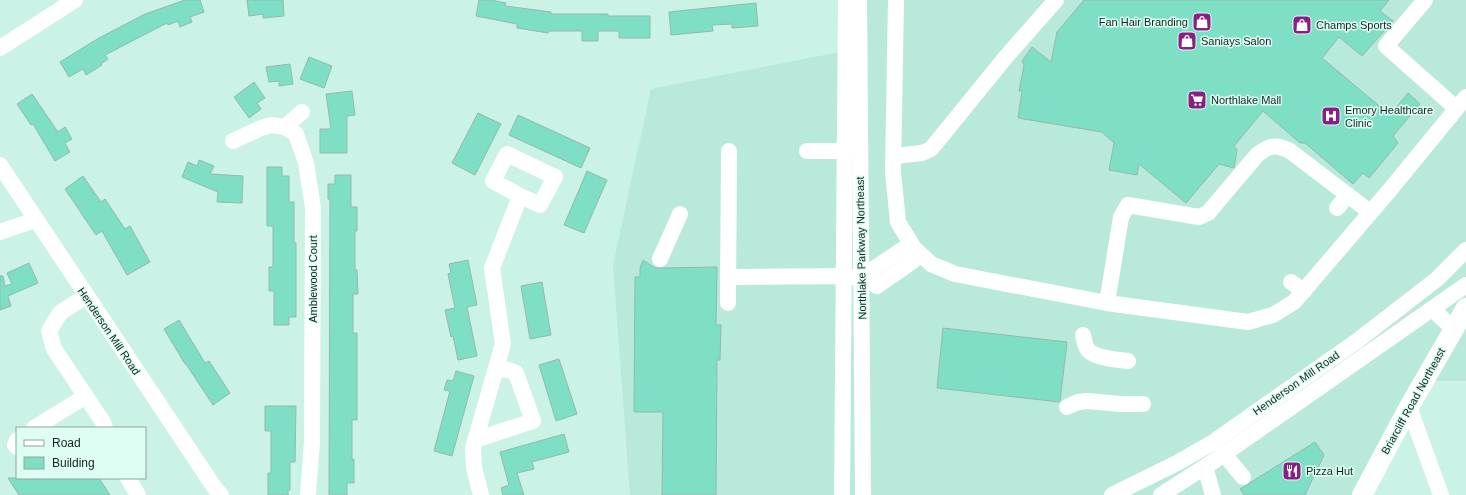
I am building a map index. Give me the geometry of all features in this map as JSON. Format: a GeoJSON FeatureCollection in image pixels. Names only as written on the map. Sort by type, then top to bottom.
{"type":"FeatureCollection","features":[{"type":"Feature","properties":{"kind":"main road","name":"Briarcliff Road Northeast"},"geometry":{"type":"LineString","coordinates":[[1362,495],[1409,407],[1466,308]]}},
{"type":"Feature","properties":{"kind":"street"},"geometry":{"type":"LineString","coordinates":[[0,48],[75,0]]}},
{"type":"Feature","properties":{"kind":"street","name":"Northlake Parkway Northeast"},"geometry":{"type":"LineString","coordinates":[[842,495],[846,0]]}},
{"type":"Feature","properties":{"kind":"street","name":"Northlake Parkway Northeast"},"geometry":{"type":"LineString","coordinates":[[859,0],[865,279],[863,495]]}},
{"type":"Feature","properties":{"kind":"street"},"geometry":{"type":"LineString","coordinates":[[896,0],[893,172],[898,222],[912,250],[931,264],[955,274],[1107,303],[1248,322],[1273,315],[1294,302],[1298,286],[1389,191],[1461,103],[1386,46],[1425,0]]}},
{"type":"Feature","properties":{"kind":"street"},"geometry":{"type":"LineString","coordinates":[[894,156],[922,153],[931,149],[1004,58],[1056,0]]}},
{"type":"Feature","properties":{"kind":"street"},"geometry":{"type":"LineString","coordinates":[[233,141],[266,126],[271,125],[285,127],[302,112]]}},
{"type":"Feature","properties":{"kind":"street","name":"Amblewood Court"},"geometry":{"type":"LineString","coordinates":[[285,127],[296,134],[306,163],[313,208],[312,442],[308,495]]}},
{"type":"Feature","properties":{"kind":"street"},"geometry":{"type":"LineString","coordinates":[[1107,303],[1121,218],[1128,205],[1199,216],[1208,213],[1257,155],[1264,149],[1280,146],[1290,151],[1370,212]]}},
{"type":"Feature","properties":{"kind":"street"},"geometry":{"type":"LineString","coordinates":[[728,303],[729,151]]}},
{"type":"Feature","properties":{"kind":"street"},"geometry":{"type":"LineString","coordinates":[[807,151],[844,151]]}},
{"type":"Feature","properties":{"kind":"street","name":"Henderson Mill Road"},"geometry":{"type":"LineString","coordinates":[[0,165],[86,296],[214,487],[221,495]]}},
{"type":"Feature","properties":{"kind":"street"},"geometry":{"type":"LineString","coordinates":[[481,495],[474,468],[473,448],[503,344],[492,268],[520,196]]}},
{"type":"Feature","properties":{"kind":"street"},"geometry":{"type":"LineString","coordinates":[[1337,208],[1348,196]]}},
{"type":"Feature","properties":{"kind":"street"},"geometry":{"type":"LineString","coordinates":[[660,259],[680,214]]}},
{"type":"Feature","properties":{"kind":"street"},"geometry":{"type":"LineString","coordinates":[[0,232],[36,220]]}},
{"type":"Feature","properties":{"kind":"street"},"geometry":{"type":"LineString","coordinates":[[728,277],[844,276],[865,279],[872,270],[903,249],[912,250]]}},
{"type":"Feature","properties":{"kind":"street","name":"Henderson Mill Road"},"geometry":{"type":"LineString","coordinates":[[1112,495],[1132,490],[1212,443],[1357,341],[1437,279],[1466,250]]}},
{"type":"Feature","properties":{"kind":"street","name":"Henderson Mill Road"},"geometry":{"type":"LineString","coordinates":[[1161,495],[1224,454],[1466,285]]}},
{"type":"Feature","properties":{"kind":"street"},"geometry":{"type":"LineString","coordinates":[[86,296],[60,313],[50,331],[54,349],[103,422],[105,427]]}},
{"type":"Feature","properties":{"kind":"street"},"geometry":{"type":"LineString","coordinates":[[1432,309],[1454,329]]}},
{"type":"Feature","properties":{"kind":"street"},"geometry":{"type":"LineString","coordinates":[[1083,335],[1088,350],[1094,354],[1112,359],[1128,361]]}},
{"type":"Feature","properties":{"kind":"street"},"geometry":{"type":"LineString","coordinates":[[475,440],[533,421],[516,372],[505,369],[496,371]]}},
{"type":"Feature","properties":{"kind":"street"},"geometry":{"type":"LineString","coordinates":[[36,427],[86,396]]}},
{"type":"Feature","properties":{"kind":"street"},"geometry":{"type":"LineString","coordinates":[[1067,407],[1078,402],[1087,401],[1143,404]]}},
{"type":"Feature","properties":{"kind":"street"},"geometry":{"type":"LineString","coordinates":[[1409,407],[1441,495]]}},
{"type":"Feature","properties":{"kind":"street"},"geometry":{"type":"LineString","coordinates":[[1224,454],[1243,477]]}},
{"type":"Feature","properties":{"kind":"street"},"geometry":{"type":"LineString","coordinates":[[1205,467],[1213,495]]}},
{"type":"Feature","properties":{"kind":"street"},"geometry":{"type":"LineString","coordinates":[[129,479],[138,495]]}},
{"type":"Feature","properties":{"kind":"shaded area"},"geometry":{"type":"Polygon","coordinates":[[[847,0],[1466,0],[1466,381],[1435,381],[1366,495],[630,495],[613,265],[651,89],[845,51],[847,0]]]}},
{"type":"Feature","properties":{"kind":"building"},"geometry":{"type":"Polygon","coordinates":[[[185,0],[200,0],[204,12],[190,17],[192,22],[180,27],[178,21],[168,25],[167,23],[105,55],[108,59],[101,64],[102,65],[86,75],[83,69],[69,77],[60,62],[99,38],[145,14],[185,0]]]}},
{"type":"Feature","properties":{"kind":"building"},"geometry":{"type":"Polygon","coordinates":[[[247,0],[283,0],[284,16],[263,18],[263,14],[249,16],[247,0]]]}},
{"type":"Feature","properties":{"kind":"building"},"geometry":{"type":"Polygon","coordinates":[[[479,0],[491,0],[506,3],[505,6],[551,12],[551,14],[650,16],[650,38],[619,38],[619,31],[598,31],[598,41],[582,41],[582,31],[549,31],[548,33],[517,28],[517,24],[476,16],[479,0]]]}},
{"type":"Feature","properties":{"kind":"building","name":"Northlake Mall"},"geometry":{"type":"Polygon","coordinates":[[[1084,0],[1389,0],[1380,11],[1393,21],[1362,56],[1339,37],[1322,58],[1390,115],[1408,93],[1420,104],[1393,136],[1398,143],[1369,178],[1363,173],[1353,184],[1305,143],[1300,143],[1263,111],[1234,146],[1237,150],[1234,168],[1219,164],[1186,203],[1139,164],[1137,175],[1109,170],[1114,143],[1102,132],[1018,118],[1022,91],[1019,91],[1024,65],[1022,61],[1032,47],[1051,62],[1057,32],[1084,0]]]}},
{"type":"Feature","properties":{"kind":"building"},"geometry":{"type":"Polygon","coordinates":[[[756,3],[758,26],[732,28],[732,24],[712,25],[713,31],[671,35],[669,12],[756,3]]]}},
{"type":"Feature","properties":{"kind":"building"},"geometry":{"type":"Polygon","coordinates":[[[309,57],[332,66],[324,88],[300,79],[309,57]]]}},
{"type":"Feature","properties":{"kind":"building"},"geometry":{"type":"Polygon","coordinates":[[[290,64],[293,84],[279,86],[279,81],[269,82],[266,67],[290,64]]]}},
{"type":"Feature","properties":{"kind":"building"},"geometry":{"type":"Polygon","coordinates":[[[254,82],[265,98],[257,103],[261,109],[249,118],[234,97],[254,82]]]}},
{"type":"Feature","properties":{"kind":"building"},"geometry":{"type":"Polygon","coordinates":[[[352,91],[355,115],[347,116],[347,153],[320,153],[320,129],[331,129],[326,94],[352,91]]]}},
{"type":"Feature","properties":{"kind":"building"},"geometry":{"type":"Polygon","coordinates":[[[32,94],[58,132],[65,127],[72,139],[65,143],[70,152],[55,161],[33,124],[31,125],[17,104],[32,94]]]}},
{"type":"Feature","properties":{"kind":"building"},"geometry":{"type":"Polygon","coordinates":[[[478,113],[501,124],[475,175],[452,163],[478,113]]]}},
{"type":"Feature","properties":{"kind":"building"},"geometry":{"type":"Polygon","coordinates":[[[518,115],[590,148],[581,168],[509,135],[518,115]]]}},
{"type":"Feature","properties":{"kind":"building"},"geometry":{"type":"Polygon","coordinates":[[[199,160],[214,166],[210,174],[243,176],[242,203],[217,202],[218,192],[182,177],[188,162],[197,166],[199,160]]]}},
{"type":"Feature","properties":{"kind":"building"},"geometry":{"type":"Polygon","coordinates":[[[267,167],[282,167],[282,176],[289,176],[289,202],[294,202],[294,243],[296,243],[296,317],[289,317],[289,325],[274,325],[274,291],[269,291],[269,267],[273,267],[273,226],[267,226],[267,167]]]}},
{"type":"Feature","properties":{"kind":"building"},"geometry":{"type":"Polygon","coordinates":[[[587,171],[607,180],[584,233],[564,225],[587,171]]]}},
{"type":"Feature","properties":{"kind":"building"},"geometry":{"type":"Polygon","coordinates":[[[335,175],[351,175],[351,207],[357,207],[357,231],[355,231],[355,270],[357,270],[358,294],[353,294],[353,333],[357,333],[357,420],[352,420],[352,459],[354,459],[354,483],[347,483],[347,495],[329,495],[330,199],[328,199],[328,184],[335,184],[335,175]]]}},
{"type":"Feature","properties":{"kind":"building"},"geometry":{"type":"Polygon","coordinates":[[[83,176],[101,202],[105,199],[125,229],[130,226],[150,262],[127,275],[102,231],[96,235],[65,189],[83,176]]]}},
{"type":"Feature","properties":{"kind":"building"},"geometry":{"type":"Polygon","coordinates":[[[468,260],[477,305],[467,307],[477,356],[458,360],[453,336],[451,337],[445,310],[455,308],[448,274],[451,273],[449,264],[468,260]]]}},
{"type":"Feature","properties":{"kind":"building"},"geometry":{"type":"Polygon","coordinates":[[[643,260],[655,268],[717,267],[716,325],[721,325],[720,360],[717,360],[716,495],[662,495],[663,412],[634,412],[635,277],[640,277],[640,268],[643,260]]]}},
{"type":"Feature","properties":{"kind":"building"},"geometry":{"type":"Polygon","coordinates":[[[29,263],[38,283],[8,296],[11,306],[0,310],[0,276],[3,276],[5,286],[12,284],[7,273],[29,263]]]}},
{"type":"Feature","properties":{"kind":"building"},"geometry":{"type":"Polygon","coordinates":[[[542,282],[551,335],[530,339],[521,286],[542,282]]]}},
{"type":"Feature","properties":{"kind":"building"},"geometry":{"type":"Polygon","coordinates":[[[179,320],[205,363],[209,361],[230,393],[213,405],[185,364],[164,329],[179,320]]]}},
{"type":"Feature","properties":{"kind":"building"},"geometry":{"type":"Polygon","coordinates":[[[943,328],[1067,342],[1060,401],[937,388],[943,328]]]}},
{"type":"Feature","properties":{"kind":"building"},"geometry":{"type":"Polygon","coordinates":[[[559,359],[577,414],[556,421],[539,365],[559,359]]]}},
{"type":"Feature","properties":{"kind":"building"},"geometry":{"type":"Polygon","coordinates":[[[456,371],[474,376],[452,456],[434,451],[450,391],[444,390],[447,380],[453,381],[456,371]]]}},
{"type":"Feature","properties":{"kind":"building"},"geometry":{"type":"Polygon","coordinates":[[[265,406],[296,406],[295,462],[290,462],[290,490],[288,490],[288,495],[268,495],[268,473],[271,473],[271,431],[265,431],[265,406]]]}},
{"type":"Feature","properties":{"kind":"building"},"geometry":{"type":"Polygon","coordinates":[[[564,434],[569,452],[532,462],[534,469],[517,473],[524,495],[503,495],[501,488],[509,485],[500,452],[564,434]]]}},
{"type":"Feature","properties":{"kind":"building"},"geometry":{"type":"Polygon","coordinates":[[[1315,442],[1324,455],[1305,495],[1244,495],[1240,489],[1315,442]]]}},
{"type":"Feature","properties":{"kind":"building"},"geometry":{"type":"Polygon","coordinates":[[[8,478],[100,479],[110,495],[19,495],[8,478]]]}},
{"type":"Feature","properties":{"kind":"place","name":"Fan Hair Branding"},"geometry":{"type":"Point","coordinates":[1202,22]}},
{"type":"Feature","properties":{"kind":"place","name":"Champs Sports"},"geometry":{"type":"Point","coordinates":[1302,25]}},
{"type":"Feature","properties":{"kind":"place","name":"Saniays Salon"},"geometry":{"type":"Point","coordinates":[1187,41]}},
{"type":"Feature","properties":{"kind":"place","name":"Northlake Mall"},"geometry":{"type":"Point","coordinates":[1197,100]}},
{"type":"Feature","properties":{"kind":"place","name":"Emory Healthcare Clinic"},"geometry":{"type":"Point","coordinates":[1331,116]}},
{"type":"Feature","properties":{"kind":"place","name":"Pizza Hut"},"geometry":{"type":"Point","coordinates":[1292,471]}}]}
